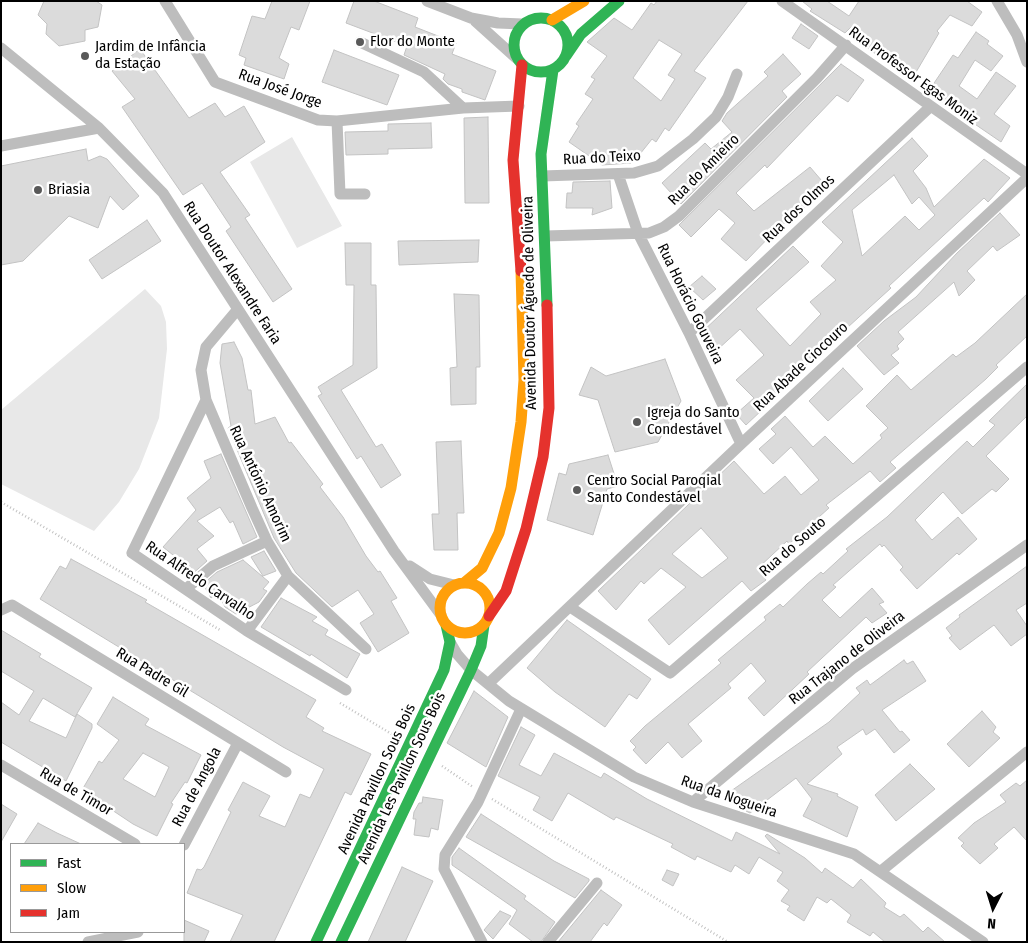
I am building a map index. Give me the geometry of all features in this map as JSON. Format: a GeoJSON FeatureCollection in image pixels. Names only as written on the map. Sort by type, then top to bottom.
{"type":"FeatureCollection","features":[{"type":"Feature","properties":{"kind":"street","name":"Rua José Jorge"},"geometry":{"type":"LineString","coordinates":[[165,1],[215,82],[318,120],[337,121],[462,108],[519,106]]}},
{"type":"Feature","properties":{"kind":"street"},"geometry":{"type":"LineString","coordinates":[[427,1],[472,18],[498,24],[522,24],[540,17],[566,1]]}},
{"type":"Feature","properties":{"kind":"street"},"geometry":{"type":"LineString","coordinates":[[552,20],[584,1]]}},
{"type":"Feature","properties":{"kind":"street"},"geometry":{"type":"LineString","coordinates":[[568,42],[581,25],[605,1]]}},
{"type":"Feature","properties":{"kind":"street"},"geometry":{"type":"LineString","coordinates":[[472,18],[519,61],[536,72],[553,70],[565,58],[581,34],[619,1]]}},
{"type":"Feature","properties":{"kind":"street","name":"Rua Professor Egas Moniz"},"geometry":{"type":"LineString","coordinates":[[782,1],[1027,176]]}},
{"type":"Feature","properties":{"kind":"street"},"geometry":{"type":"LineString","coordinates":[[997,1],[1017,35],[1027,62]]}},
{"type":"Feature","properties":{"kind":"street"},"geometry":{"type":"LineString","coordinates":[[540,17],[552,20],[566,33],[568,42],[565,58]]}},
{"type":"Feature","properties":{"kind":"street"},"geometry":{"type":"LineString","coordinates":[[519,61],[514,40],[522,24]]}},
{"type":"Feature","properties":{"kind":"street"},"geometry":{"type":"LineString","coordinates":[[360,42],[424,72],[462,108]]}},
{"type":"Feature","properties":{"kind":"street","name":"Rua do Amieiro"},"geometry":{"type":"LineString","coordinates":[[545,236],[638,234],[656,231],[679,216],[817,78],[846,45]]}},
{"type":"Feature","properties":{"kind":"street","name":"Rua Doutor Alexandre Faria"},"geometry":{"type":"LineString","coordinates":[[1,48],[99,128],[163,193],[394,552]]}},
{"type":"Feature","properties":{"kind":"street","name":"Avenida Doutor Águedo de Oliveira"},"geometry":{"type":"LineString","coordinates":[[459,584],[482,568],[499,533],[511,488],[520,429],[524,380],[523,307],[513,160],[519,106],[519,61]]}},
{"type":"Feature","properties":{"kind":"street","name":"Avenida Doutor Águedo de Oliveira"},"geometry":{"type":"LineString","coordinates":[[487,620],[506,591],[536,490],[543,457],[550,388],[542,176],[544,122],[553,70]]}},
{"type":"Feature","properties":{"kind":"street","name":"Rua do Teixo"},"geometry":{"type":"LineString","coordinates":[[542,176],[618,174],[646,171],[658,166],[706,127],[722,107],[737,74]]}},
{"type":"Feature","properties":{"kind":"street","name":"Rua dos Olmos"},"geometry":{"type":"LineString","coordinates":[[689,332],[930,107]]}},
{"type":"Feature","properties":{"kind":"street"},"geometry":{"type":"LineString","coordinates":[[337,121],[340,194],[365,194]]}},
{"type":"Feature","properties":{"kind":"street"},"geometry":{"type":"LineString","coordinates":[[1,146],[99,128]]}},
{"type":"Feature","properties":{"kind":"street","name":"Rua Horácio Gouveira"},"geometry":{"type":"LineString","coordinates":[[618,174],[638,234],[689,332],[741,444]]}},
{"type":"Feature","properties":{"kind":"street","name":"Rua Abade Ciocouro"},"geometry":{"type":"LineString","coordinates":[[488,684],[1027,176]]}},
{"type":"Feature","properties":{"kind":"street","name":"Rua António Amorim"},"geometry":{"type":"LineString","coordinates":[[238,309],[206,347],[201,370],[206,400],[267,541],[288,576],[366,649]]}},
{"type":"Feature","properties":{"kind":"street","name":"Rua do Souto"},"geometry":{"type":"LineString","coordinates":[[570,607],[670,673],[1027,367]]}},
{"type":"Feature","properties":{"kind":"street","name":"Rua Alfredo Carvalho"},"geometry":{"type":"LineString","coordinates":[[206,400],[132,553],[247,632],[346,690]]}},
{"type":"Feature","properties":{"kind":"street"},"geometry":{"type":"LineString","coordinates":[[186,589],[213,566],[267,541]]}},
{"type":"Feature","properties":{"kind":"street","name":"Rua Trajano de Oliveira"},"geometry":{"type":"LineString","coordinates":[[692,802],[852,669],[1027,545]]}},
{"type":"Feature","properties":{"kind":"street"},"geometry":{"type":"LineString","coordinates":[[394,552],[421,575],[459,584],[472,584],[485,593],[489,600],[487,620],[470,633],[453,630],[394,552]]}},
{"type":"Feature","properties":{"kind":"street"},"geometry":{"type":"LineString","coordinates":[[247,632],[288,576]]}},
{"type":"Feature","properties":{"kind":"street"},"geometry":{"type":"LineString","coordinates":[[444,620],[441,601],[448,589],[459,584]]}},
{"type":"Feature","properties":{"kind":"street","name":"Rua Padre Gil"},"geometry":{"type":"LineString","coordinates":[[1,610],[12,605],[286,772]]}},
{"type":"Feature","properties":{"kind":"street","name":"Avenida Pavillon Sous Bois"},"geometry":{"type":"LineString","coordinates":[[316,942],[444,670],[450,642],[444,620]]}},
{"type":"Feature","properties":{"kind":"street","name":"Avenida Les Pavillon Sous Bois"},"geometry":{"type":"LineString","coordinates":[[341,942],[428,756],[471,670],[481,646],[487,620]]}},
{"type":"Feature","properties":{"kind":"street","name":"Rua da Nogueira"},"geometry":{"type":"LineString","coordinates":[[450,642],[457,654],[471,670],[521,709],[634,777],[692,802],[854,854],[983,942]]}},
{"type":"Feature","properties":{"kind":"street"},"geometry":{"type":"LineString","coordinates":[[482,942],[444,869],[445,855],[483,792],[521,709]]}},
{"type":"Feature","properties":{"kind":"street","name":"Rua de Angola"},"geometry":{"type":"LineString","coordinates":[[185,843],[238,742]]}},
{"type":"Feature","properties":{"kind":"street"},"geometry":{"type":"LineString","coordinates":[[881,871],[1027,752]]}},
{"type":"Feature","properties":{"kind":"street","name":"Rua de Timor"},"geometry":{"type":"LineString","coordinates":[[1,765],[133,843]]}},
{"type":"Feature","properties":{"kind":"street"},"geometry":{"type":"LineString","coordinates":[[548,942],[598,883]]}},
{"type":"Feature","properties":{"kind":"street"},"geometry":{"type":"LineString","coordinates":[[88,942],[133,933]]}},
{"type":"Feature","properties":{"kind":"path"},"geometry":{"type":"LineString","coordinates":[[1,502],[225,633]]}},
{"type":"Feature","properties":{"kind":"path"},"geometry":{"type":"LineString","coordinates":[[335,700],[410,745]]}},
{"type":"Feature","properties":{"kind":"path"},"geometry":{"type":"LineString","coordinates":[[428,756],[483,792],[728,942]]}},
{"type":"Feature","properties":{"kind":"shaded area"},"geometry":{"type":"Polygon","coordinates":[[[292,137],[342,226],[297,248],[250,162],[292,137]]]}},
{"type":"Feature","properties":{"kind":"shaded area"},"geometry":{"type":"Polygon","coordinates":[[[145,289],[161,306],[166,322],[167,349],[159,418],[139,469],[119,502],[94,531],[1,484],[1,410],[145,289]]]}},
{"type":"Feature","properties":{"kind":"building"},"geometry":{"type":"Polygon","coordinates":[[[44,1],[96,1],[102,5],[98,27],[85,30],[85,41],[59,46],[46,34],[47,24],[38,15],[44,1]]]}},
{"type":"Feature","properties":{"kind":"building"},"geometry":{"type":"Polygon","coordinates":[[[272,1],[310,1],[299,30],[291,27],[279,58],[289,64],[284,79],[244,65],[246,58],[239,55],[252,16],[265,19],[272,1]]]}},
{"type":"Feature","properties":{"kind":"building"},"geometry":{"type":"Polygon","coordinates":[[[354,1],[374,1],[418,18],[415,27],[456,43],[452,54],[496,71],[485,100],[462,92],[462,89],[448,84],[443,79],[445,74],[404,55],[407,46],[346,23],[354,1]]]}},
{"type":"Feature","properties":{"kind":"building"},"geometry":{"type":"Polygon","coordinates":[[[657,1],[748,1],[694,71],[706,78],[669,131],[665,128],[656,142],[652,139],[631,163],[602,165],[569,142],[579,126],[576,124],[593,99],[585,94],[595,79],[591,77],[607,56],[587,42],[614,18],[632,30],[651,3],[654,5],[657,1]],[[659,40],[633,78],[661,101],[675,79],[668,75],[682,54],[659,40]]]}},
{"type":"Feature","properties":{"kind":"building"},"geometry":{"type":"Polygon","coordinates":[[[802,1],[827,1],[849,16],[859,1],[967,1],[982,12],[972,26],[950,15],[937,31],[939,33],[912,79],[861,44],[866,38],[853,25],[845,33],[810,11],[812,9],[802,1]]]}},
{"type":"Feature","properties":{"kind":"building"},"geometry":{"type":"Polygon","coordinates":[[[801,24],[818,36],[809,49],[792,38],[801,24]]]}},
{"type":"Feature","properties":{"kind":"building"},"geometry":{"type":"Polygon","coordinates":[[[976,32],[989,41],[987,44],[1003,56],[991,71],[975,60],[959,86],[977,99],[996,72],[1016,86],[994,114],[1010,126],[1001,142],[928,92],[953,55],[958,58],[976,32]]]}},
{"type":"Feature","properties":{"kind":"building"},"geometry":{"type":"Polygon","coordinates":[[[140,49],[189,118],[215,103],[225,117],[244,106],[265,142],[220,172],[250,215],[245,218],[292,289],[273,302],[226,231],[231,227],[202,183],[183,195],[122,107],[135,99],[112,71],[140,49]]]}},
{"type":"Feature","properties":{"kind":"building"},"geometry":{"type":"Polygon","coordinates":[[[334,50],[399,75],[387,105],[322,82],[334,50]]]}},
{"type":"Feature","properties":{"kind":"building"},"geometry":{"type":"Polygon","coordinates":[[[783,54],[801,74],[782,91],[787,97],[681,204],[662,183],[705,143],[711,149],[732,132],[722,121],[727,113],[768,76],[764,72],[783,54]]]}},
{"type":"Feature","properties":{"kind":"building"},"geometry":{"type":"Polygon","coordinates":[[[841,64],[864,80],[848,102],[837,95],[767,168],[765,165],[736,193],[754,211],[810,167],[828,188],[775,231],[746,261],[721,239],[735,223],[719,209],[691,237],[679,225],[841,64]]]}},
{"type":"Feature","properties":{"kind":"building"},"geometry":{"type":"Polygon","coordinates":[[[488,117],[489,203],[465,203],[464,118],[488,117]]]}},
{"type":"Feature","properties":{"kind":"building"},"geometry":{"type":"Polygon","coordinates":[[[431,123],[432,148],[388,149],[388,154],[346,155],[345,132],[388,131],[388,124],[431,123]]]}},
{"type":"Feature","properties":{"kind":"building"},"geometry":{"type":"Polygon","coordinates":[[[912,138],[928,156],[913,171],[926,188],[934,207],[984,159],[1010,178],[988,202],[984,198],[889,286],[891,288],[761,406],[763,409],[746,425],[736,414],[754,398],[736,380],[764,355],[740,329],[716,351],[700,334],[793,246],[809,262],[756,309],[790,346],[821,314],[810,302],[836,280],[821,266],[843,242],[822,222],[912,138]],[[894,175],[852,210],[862,256],[905,216],[919,230],[935,215],[919,197],[912,204],[894,175]]]}},
{"type":"Feature","properties":{"kind":"building"},"geometry":{"type":"Polygon","coordinates":[[[86,149],[88,161],[100,156],[107,159],[139,196],[123,210],[110,196],[98,228],[69,216],[23,261],[1,265],[1,166],[86,149]]]}},
{"type":"Feature","properties":{"kind":"building"},"geometry":{"type":"Polygon","coordinates":[[[610,181],[612,208],[592,215],[593,208],[566,208],[567,193],[572,193],[573,182],[610,181]]]}},
{"type":"Feature","properties":{"kind":"building"},"geometry":{"type":"Polygon","coordinates":[[[1000,213],[1020,235],[997,251],[993,246],[967,271],[975,280],[959,296],[954,282],[898,332],[904,339],[897,346],[899,349],[891,355],[899,363],[884,375],[857,346],[884,321],[916,297],[957,253],[1000,213]]]}},
{"type":"Feature","properties":{"kind":"building"},"geometry":{"type":"Polygon","coordinates":[[[147,220],[161,241],[102,279],[89,260],[147,220]]]}},
{"type":"Feature","properties":{"kind":"building"},"geometry":{"type":"Polygon","coordinates":[[[479,240],[478,262],[399,265],[398,241],[479,240]]]}},
{"type":"Feature","properties":{"kind":"building"},"geometry":{"type":"Polygon","coordinates":[[[345,243],[371,243],[371,285],[376,285],[377,368],[341,390],[376,447],[382,444],[401,475],[381,488],[361,456],[357,459],[318,396],[322,394],[318,387],[353,365],[354,285],[346,285],[345,243]]]}},
{"type":"Feature","properties":{"kind":"building"},"geometry":{"type":"Polygon","coordinates":[[[702,276],[716,289],[703,300],[689,287],[702,276]]]}},
{"type":"Feature","properties":{"kind":"building"},"geometry":{"type":"Polygon","coordinates":[[[454,294],[479,295],[480,367],[476,367],[476,404],[451,405],[450,368],[457,367],[454,294]]]}},
{"type":"Feature","properties":{"kind":"building"},"geometry":{"type":"Polygon","coordinates":[[[1027,294],[1027,336],[996,365],[998,367],[986,379],[890,462],[896,468],[880,482],[870,471],[826,505],[829,508],[789,544],[787,541],[757,569],[766,580],[751,591],[742,581],[669,645],[648,620],[686,587],[661,568],[644,584],[641,581],[616,610],[598,591],[734,461],[764,494],[785,476],[801,495],[819,480],[791,447],[773,464],[759,449],[776,434],[771,429],[785,416],[813,447],[825,436],[853,464],[882,438],[880,435],[888,428],[866,406],[897,375],[911,390],[953,354],[956,357],[975,343],[1027,294]],[[701,528],[672,554],[702,578],[728,558],[701,528]]]}},
{"type":"Feature","properties":{"kind":"building"},"geometry":{"type":"Polygon","coordinates":[[[234,342],[242,358],[248,390],[251,390],[255,424],[275,417],[289,443],[291,442],[323,484],[320,487],[343,517],[366,556],[378,572],[380,571],[397,598],[391,601],[409,633],[378,652],[360,623],[374,614],[358,590],[332,607],[296,573],[274,538],[228,428],[231,426],[220,363],[222,344],[234,342]]]}},
{"type":"Feature","properties":{"kind":"building","name":"Igreja do Santo Condestável"},"geometry":{"type":"Polygon","coordinates":[[[665,359],[681,401],[658,442],[615,452],[598,400],[579,395],[591,367],[606,376],[665,359]]]}},
{"type":"Feature","properties":{"kind":"building"},"geometry":{"type":"Polygon","coordinates":[[[843,368],[863,389],[828,421],[809,401],[843,368]]]}},
{"type":"Feature","properties":{"kind":"building"},"geometry":{"type":"Polygon","coordinates":[[[1027,384],[1027,416],[986,456],[1009,479],[996,492],[992,489],[962,514],[943,492],[915,520],[932,540],[958,517],[977,539],[959,555],[957,553],[917,589],[900,570],[903,567],[884,545],[882,547],[880,544],[833,585],[836,587],[822,600],[840,618],[872,588],[884,602],[879,604],[887,613],[872,623],[866,617],[807,672],[809,674],[764,716],[748,698],[766,681],[751,663],[728,684],[731,688],[688,724],[702,741],[682,758],[668,742],[646,764],[633,750],[636,747],[630,741],[645,726],[721,663],[718,660],[766,620],[764,617],[780,604],[783,607],[821,572],[823,574],[848,551],[846,549],[887,517],[967,441],[973,447],[995,425],[989,421],[1027,384]]]}},
{"type":"Feature","properties":{"kind":"building"},"geometry":{"type":"Polygon","coordinates":[[[461,441],[464,513],[457,513],[458,550],[434,550],[432,514],[439,514],[436,442],[461,441]]]}},
{"type":"Feature","properties":{"kind":"building"},"geometry":{"type":"Polygon","coordinates":[[[221,454],[257,537],[243,544],[233,521],[230,523],[220,507],[197,521],[214,536],[197,549],[207,561],[190,576],[175,563],[178,559],[163,547],[196,510],[187,498],[211,478],[204,461],[221,454]]]}},
{"type":"Feature","properties":{"kind":"building"},"geometry":{"type":"Polygon","coordinates":[[[608,455],[618,486],[607,489],[593,535],[547,520],[559,473],[566,475],[569,464],[608,455]]]}},
{"type":"Feature","properties":{"kind":"building"},"geometry":{"type":"Polygon","coordinates":[[[264,551],[276,571],[263,576],[251,557],[264,551]]]}},
{"type":"Feature","properties":{"kind":"building"},"geometry":{"type":"Polygon","coordinates":[[[71,559],[147,600],[145,602],[316,700],[306,717],[324,728],[322,731],[371,754],[351,795],[345,792],[274,942],[230,942],[243,915],[187,893],[197,869],[201,870],[204,867],[231,812],[228,810],[243,782],[270,796],[259,816],[285,827],[300,794],[310,798],[324,769],[283,747],[40,599],[60,566],[66,569],[71,559]]]}},
{"type":"Feature","properties":{"kind":"building"},"geometry":{"type":"Polygon","coordinates":[[[243,560],[269,582],[263,589],[267,591],[259,602],[236,614],[225,607],[218,593],[211,598],[203,584],[217,572],[243,560]]]}},
{"type":"Feature","properties":{"kind":"building"},"geometry":{"type":"Polygon","coordinates":[[[1027,566],[1027,603],[1016,610],[1027,626],[1027,634],[1011,646],[994,625],[960,650],[949,638],[952,636],[946,628],[960,617],[959,615],[1027,566]]]}},
{"type":"Feature","properties":{"kind":"building"},"geometry":{"type":"Polygon","coordinates":[[[281,598],[317,617],[312,621],[328,630],[325,635],[360,654],[347,678],[311,654],[310,656],[261,627],[281,598]]]}},
{"type":"Feature","properties":{"kind":"building"},"geometry":{"type":"Polygon","coordinates":[[[567,620],[651,679],[637,699],[629,694],[605,727],[555,692],[527,668],[567,620]]]}},
{"type":"Feature","properties":{"kind":"building"},"geometry":{"type":"Polygon","coordinates":[[[1,630],[41,654],[39,657],[92,688],[75,717],[43,698],[29,721],[66,738],[77,714],[92,724],[92,728],[66,781],[1,742],[1,702],[19,715],[34,691],[1,671],[1,630]]]}},
{"type":"Feature","properties":{"kind":"building"},"geometry":{"type":"Polygon","coordinates":[[[904,660],[907,664],[913,661],[926,681],[882,710],[900,732],[902,731],[910,740],[894,753],[875,729],[866,735],[863,729],[837,747],[842,754],[807,784],[838,794],[837,796],[858,807],[847,837],[803,816],[812,799],[796,778],[750,813],[746,811],[731,791],[829,722],[860,693],[856,688],[867,680],[870,685],[904,660]]]}},
{"type":"Feature","properties":{"kind":"building"},"geometry":{"type":"Polygon","coordinates":[[[474,691],[508,717],[486,767],[447,743],[474,691]]]}},
{"type":"Feature","properties":{"kind":"building"},"geometry":{"type":"Polygon","coordinates":[[[113,697],[149,719],[145,725],[201,755],[187,783],[185,782],[171,803],[173,804],[157,836],[133,824],[82,790],[99,761],[102,763],[119,740],[97,724],[113,697]],[[143,753],[123,779],[155,797],[169,767],[143,753]]]}},
{"type":"Feature","properties":{"kind":"building"},"geometry":{"type":"Polygon","coordinates":[[[982,711],[996,727],[993,732],[1000,738],[969,767],[947,744],[982,711]]]}},
{"type":"Feature","properties":{"kind":"building"},"geometry":{"type":"Polygon","coordinates":[[[521,727],[535,735],[519,765],[541,776],[554,753],[601,778],[604,773],[647,799],[732,841],[736,832],[780,854],[765,836],[767,834],[805,858],[822,873],[825,868],[853,888],[861,879],[886,903],[884,907],[900,917],[904,914],[923,932],[928,927],[945,942],[885,942],[873,932],[870,936],[847,922],[851,915],[831,899],[827,903],[817,897],[804,921],[787,910],[790,906],[781,901],[789,890],[777,881],[783,872],[759,857],[749,874],[735,865],[731,872],[697,856],[695,860],[671,847],[673,844],[616,817],[614,820],[568,793],[552,821],[533,810],[540,797],[498,776],[521,727]]]}},
{"type":"Feature","properties":{"kind":"building"},"geometry":{"type":"Polygon","coordinates":[[[910,764],[935,789],[896,821],[875,795],[910,764]]]}},
{"type":"Feature","properties":{"kind":"building"},"geometry":{"type":"Polygon","coordinates":[[[1027,780],[1027,841],[1014,827],[994,844],[998,848],[980,864],[961,846],[964,843],[958,838],[974,823],[1006,802],[1000,795],[1016,783],[1020,786],[1027,780]]]}},
{"type":"Feature","properties":{"kind":"building"},"geometry":{"type":"Polygon","coordinates":[[[423,797],[443,800],[438,830],[431,828],[429,837],[414,835],[416,819],[413,819],[414,812],[419,803],[422,803],[423,797]]]}},
{"type":"Feature","properties":{"kind":"building"},"geometry":{"type":"Polygon","coordinates":[[[1,804],[17,814],[1,842],[1,804]]]}},
{"type":"Feature","properties":{"kind":"building"},"geometry":{"type":"Polygon","coordinates":[[[481,814],[554,861],[589,879],[589,881],[575,898],[466,837],[481,814]]]}},
{"type":"Feature","properties":{"kind":"building"},"geometry":{"type":"Polygon","coordinates":[[[38,823],[79,843],[25,843],[38,823]]]}},
{"type":"Feature","properties":{"kind":"building"},"geometry":{"type":"Polygon","coordinates":[[[459,848],[526,896],[524,899],[555,922],[541,942],[533,942],[509,924],[517,910],[452,865],[452,857],[459,848]]]}},
{"type":"Feature","properties":{"kind":"building"},"geometry":{"type":"Polygon","coordinates":[[[402,867],[433,881],[405,942],[368,942],[402,867]]]}},
{"type":"Feature","properties":{"kind":"building"},"geometry":{"type":"Polygon","coordinates":[[[667,870],[679,874],[673,886],[662,880],[667,870]]]}},
{"type":"Feature","properties":{"kind":"building"},"geometry":{"type":"Polygon","coordinates":[[[601,890],[622,905],[607,926],[604,923],[590,942],[558,942],[601,890]]]}},
{"type":"Feature","properties":{"kind":"building"},"geometry":{"type":"Polygon","coordinates":[[[500,911],[511,916],[493,939],[484,930],[500,911]]]}},
{"type":"Feature","properties":{"kind":"building"},"geometry":{"type":"Polygon","coordinates":[[[185,920],[209,931],[204,942],[184,942],[185,920]]]}},
{"type":"Feature","properties":{"kind":"traffic: fast"},"geometry":{"type":"LineString","coordinates":[[566,56],[581,34],[619,1]]}},
{"type":"Feature","properties":{"kind":"traffic: fast"},"geometry":{"type":"LineString","coordinates":[[536,18],[546,18],[556,22],[564,30],[568,45],[564,60],[556,68],[546,72],[536,72],[526,68],[518,60],[514,50],[514,40],[518,30],[526,22],[536,18]]}},
{"type":"Feature","properties":{"kind":"traffic: fast"},"geometry":{"type":"LineString","coordinates":[[547,305],[541,154],[553,70]]}},
{"type":"Feature","properties":{"kind":"traffic: fast"},"geometry":{"type":"LineString","coordinates":[[316,942],[444,670],[450,642],[446,625]]}},
{"type":"Feature","properties":{"kind":"traffic: fast"},"geometry":{"type":"LineString","coordinates":[[341,942],[471,670],[481,646],[484,625]]}},
{"type":"Feature","properties":{"kind":"traffic: slow"},"geometry":{"type":"LineString","coordinates":[[552,20],[584,1]]}},
{"type":"Feature","properties":{"kind":"traffic: slow"},"geometry":{"type":"LineString","coordinates":[[464,583],[482,568],[499,533],[511,488],[521,422],[524,380],[521,271]]}},
{"type":"Feature","properties":{"kind":"traffic: slow"},"geometry":{"type":"LineString","coordinates":[[460,583],[470,583],[483,590],[490,603],[490,608],[490,613],[483,626],[470,633],[460,633],[451,629],[444,622],[440,613],[440,603],[444,594],[451,587],[460,583]]}},
{"type":"Feature","properties":{"kind":"traffic: jam"},"geometry":{"type":"LineString","coordinates":[[521,271],[513,160],[522,65]]}},
{"type":"Feature","properties":{"kind":"traffic: jam"},"geometry":{"type":"LineString","coordinates":[[489,616],[506,591],[526,529],[543,457],[549,408],[547,305]]}},
{"type":"Feature","properties":{"kind":"place","name":"Flor do Monte"},"geometry":{"type":"Point","coordinates":[360,42]}},
{"type":"Feature","properties":{"kind":"place","name":"Jardim de Infância da Estação"},"geometry":{"type":"Point","coordinates":[85,56]}},
{"type":"Feature","properties":{"kind":"place","name":"Briasia"},"geometry":{"type":"Point","coordinates":[38,190]}},
{"type":"Feature","properties":{"kind":"place","name":"Igreja do Santo Condestável"},"geometry":{"type":"Point","coordinates":[637,422]}},
{"type":"Feature","properties":{"kind":"place","name":"Centro Social Paroqial Santo Condestável"},"geometry":{"type":"Point","coordinates":[577,490]}}]}
